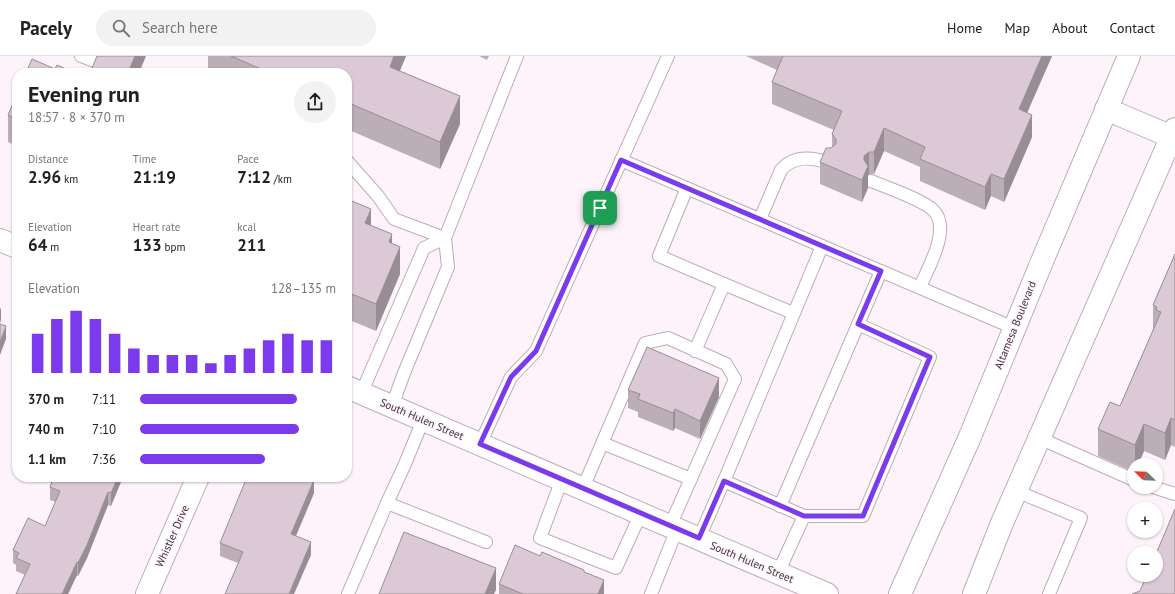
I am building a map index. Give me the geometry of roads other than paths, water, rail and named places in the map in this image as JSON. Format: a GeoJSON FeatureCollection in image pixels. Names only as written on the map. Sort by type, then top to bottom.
{"type":"FeatureCollection","features":[{"type":"Feature","properties":{"kind":"main road","name":"Altamesa Boulevard"},"geometry":{"type":"LineString","coordinates":[[900,594],[969,439],[1014,328],[1129,56]]}},
{"type":"Feature","properties":{"kind":"main road"},"geometry":{"type":"LineString","coordinates":[[974,594],[1016,491],[1173,133],[1106,109]]}},
{"type":"Feature","properties":{"kind":"main road"},"geometry":{"type":"LineString","coordinates":[[0,240],[12,245]]}},
{"type":"Feature","properties":{"kind":"main road","name":"South Hulen Street"},"geometry":{"type":"LineString","coordinates":[[354,390],[827,594]]}},
{"type":"Feature","properties":{"kind":"main road","name":"Whistler Drive"},"geometry":{"type":"LineString","coordinates":[[147,594],[196,482]]}},
{"type":"Feature","properties":{"kind":"lane"},"geometry":{"type":"LineString","coordinates":[[81,56],[112,68]]}},
{"type":"Feature","properties":{"kind":"lane"},"geometry":{"type":"LineString","coordinates":[[392,406],[404,373],[448,267],[445,238],[517,56]]}},
{"type":"Feature","properties":{"kind":"lane"},"geometry":{"type":"LineString","coordinates":[[480,444],[511,377],[536,351],[668,56]]}},
{"type":"Feature","properties":{"kind":"lane"},"geometry":{"type":"LineString","coordinates":[[760,219],[781,170],[786,163],[803,158],[821,160],[829,163]]}},
{"type":"Feature","properties":{"kind":"lane"},"geometry":{"type":"LineString","coordinates":[[621,160],[1014,328]]}},
{"type":"Feature","properties":{"kind":"lane"},"geometry":{"type":"LineString","coordinates":[[352,167],[378,196],[394,219],[445,238]]}},
{"type":"Feature","properties":{"kind":"lane"},"geometry":{"type":"LineString","coordinates":[[871,181],[925,204],[933,210],[938,219],[940,231],[938,243],[920,287]]}},
{"type":"Feature","properties":{"kind":"lane"},"geometry":{"type":"LineString","coordinates":[[687,188],[659,256],[793,313]]}},
{"type":"Feature","properties":{"kind":"lane"},"geometry":{"type":"LineString","coordinates":[[354,390],[424,248],[445,238]]}},
{"type":"Feature","properties":{"kind":"lane"},"geometry":{"type":"LineString","coordinates":[[699,538],[822,246]]}},
{"type":"Feature","properties":{"kind":"lane"},"geometry":{"type":"LineString","coordinates":[[780,506],[881,271]]}},
{"type":"Feature","properties":{"kind":"lane"},"geometry":{"type":"LineString","coordinates":[[695,351],[724,284]]}},
{"type":"Feature","properties":{"kind":"lane"},"geometry":{"type":"LineString","coordinates":[[724,481],[804,516],[863,516],[930,357],[858,324]]}},
{"type":"Feature","properties":{"kind":"lane"},"geometry":{"type":"LineString","coordinates":[[583,488],[646,343],[668,338],[726,364],[734,379],[690,479],[652,594]]}},
{"type":"Feature","properties":{"kind":"lane"},"geometry":{"type":"LineString","coordinates":[[348,594],[423,420]]}},
{"type":"Feature","properties":{"kind":"lane"},"geometry":{"type":"LineString","coordinates":[[1040,438],[1127,477]]}},
{"type":"Feature","properties":{"kind":"lane"},"geometry":{"type":"LineString","coordinates":[[602,443],[690,479]]}},
{"type":"Feature","properties":{"kind":"lane"},"geometry":{"type":"LineString","coordinates":[[562,480],[540,538],[616,568],[641,514]]}},
{"type":"Feature","properties":{"kind":"lane"},"geometry":{"type":"LineString","coordinates":[[1163,490],[1175,494]]}},
{"type":"Feature","properties":{"kind":"lane"},"geometry":{"type":"LineString","coordinates":[[1016,491],[1080,518],[1049,594]]}},
{"type":"Feature","properties":{"kind":"lane"},"geometry":{"type":"LineString","coordinates":[[387,503],[486,542]]}},
{"type":"Feature","properties":{"kind":"lane"},"geometry":{"type":"LineString","coordinates":[[778,573],[804,516]]}}]}
